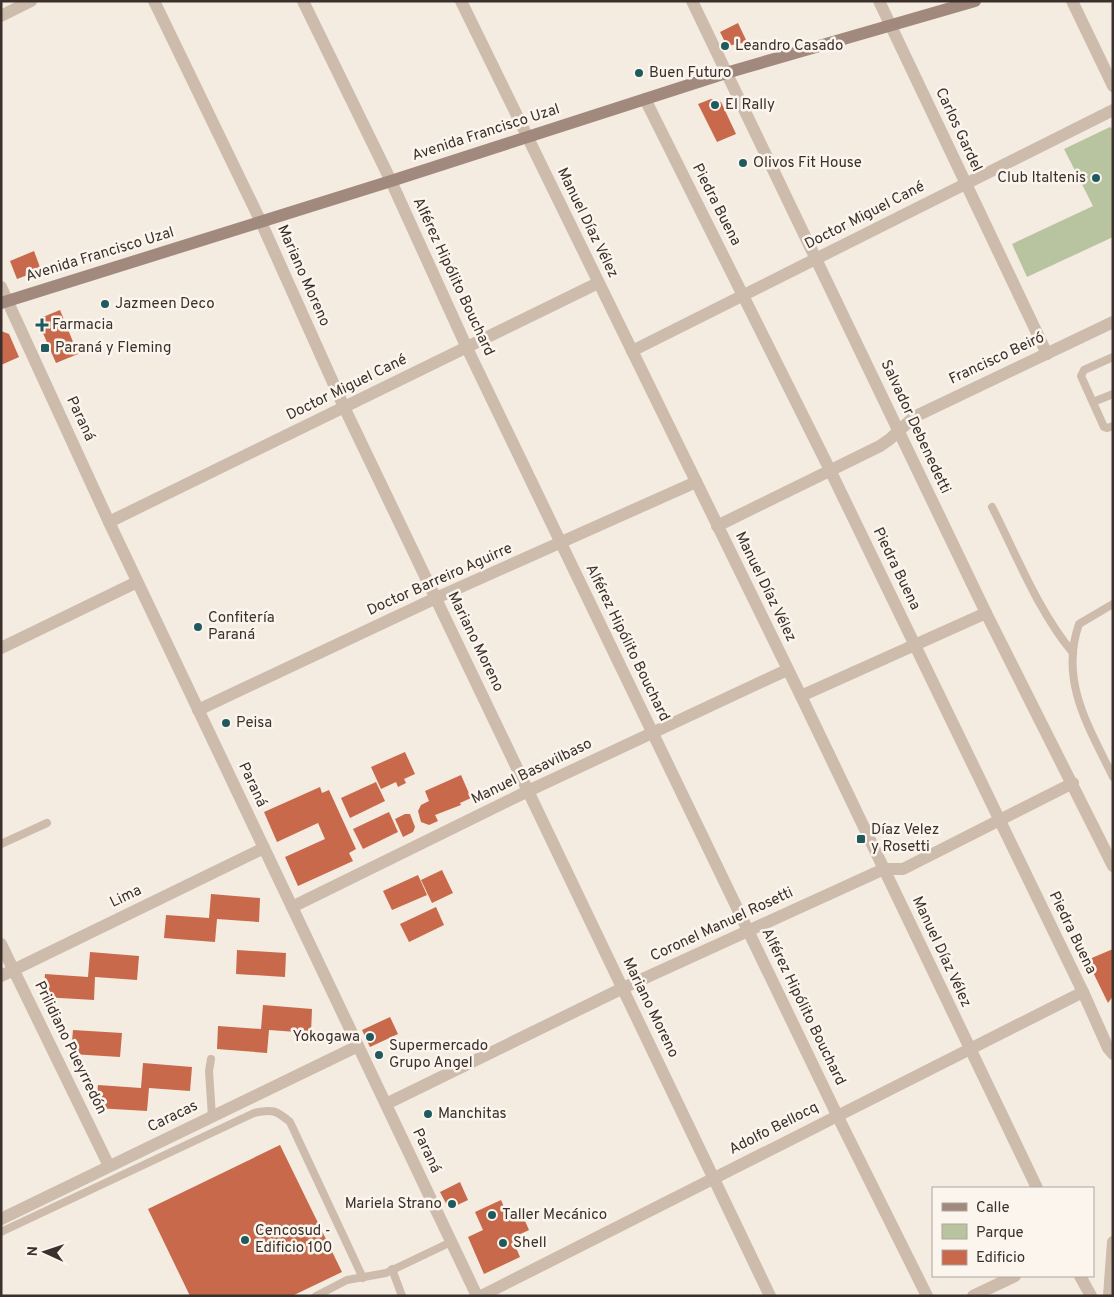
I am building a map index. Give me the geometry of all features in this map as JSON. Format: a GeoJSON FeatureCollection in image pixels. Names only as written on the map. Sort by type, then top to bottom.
{"type":"FeatureCollection","features":[{"type":"Feature","properties":{"kind":"main road","name":"Avenida Francisco Uzal"},"geometry":{"type":"LineString","coordinates":[[5,302],[391,181],[645,98],[975,1]]}},
{"type":"Feature","properties":{"kind":"street"},"geometry":{"type":"LineString","coordinates":[[1,16],[31,1]]}},
{"type":"Feature","properties":{"kind":"street","name":"Mariano Moreno"},"geometry":{"type":"LineString","coordinates":[[154,1],[261,222],[344,407],[770,1296]]}},
{"type":"Feature","properties":{"kind":"street","name":"Alférez Hipólito Bouchard"},"geometry":{"type":"LineString","coordinates":[[304,1],[391,181],[467,348],[837,1115],[927,1296]]}},
{"type":"Feature","properties":{"kind":"street","name":"Manuel Díaz Vélez"},"geometry":{"type":"LineString","coordinates":[[460,1],[801,696],[969,1050],[1037,1187]]}},
{"type":"Feature","properties":{"kind":"street","name":"Salvador Debenedetti"},"geometry":{"type":"LineString","coordinates":[[692,1],[986,613],[1113,866]]}},
{"type":"Feature","properties":{"kind":"street","name":"Carlos Gardel"},"geometry":{"type":"LineString","coordinates":[[879,1],[1047,354]]}},
{"type":"Feature","properties":{"kind":"street"},"geometry":{"type":"LineString","coordinates":[[1072,1],[1113,86]]}},
{"type":"Feature","properties":{"kind":"street","name":"Piedra Buena"},"geometry":{"type":"LineString","coordinates":[[645,98],[830,470],[1083,992],[1108,1048],[1113,1054]]}},
{"type":"Feature","properties":{"kind":"street","name":"Doctor Miguel Cané"},"geometry":{"type":"LineString","coordinates":[[632,351],[1113,110]]}},
{"type":"Feature","properties":{"kind":"street","name":"Doctor Miguel Cané"},"geometry":{"type":"LineString","coordinates":[[109,522],[598,283]]}},
{"type":"Feature","properties":{"kind":"street","name":"Paraná"},"geometry":{"type":"LineString","coordinates":[[1,287],[5,302],[137,582],[477,1296]]}},
{"type":"Feature","properties":{"kind":"street","name":"Francisco Beiró"},"geometry":{"type":"LineString","coordinates":[[899,430],[914,417],[1113,322]]}},
{"type":"Feature","properties":{"kind":"street"},"geometry":{"type":"LineString","coordinates":[[717,526],[880,446],[899,430]]}},
{"type":"Feature","properties":{"kind":"street","name":"Doctor Barreiro Aguirre"},"geometry":{"type":"LineString","coordinates":[[198,710],[436,598],[696,482]]}},
{"type":"Feature","properties":{"kind":"street"},"geometry":{"type":"LineString","coordinates":[[1,648],[137,582]]}},
{"type":"Feature","properties":{"kind":"street"},"geometry":{"type":"LineString","coordinates":[[801,696],[986,613]]}},
{"type":"Feature","properties":{"kind":"street","name":"Manuel Basavilbaso"},"geometry":{"type":"LineString","coordinates":[[292,907],[528,791],[787,670]]}},
{"type":"Feature","properties":{"kind":"street","name":"Coronel Manuel Rosetti"},"geometry":{"type":"LineString","coordinates":[[386,1104],[623,988],[884,869],[903,869],[1073,783]]}},
{"type":"Feature","properties":{"kind":"street","name":"Lima"},"geometry":{"type":"LineString","coordinates":[[1,976],[264,848]]}},
{"type":"Feature","properties":{"kind":"street","name":"Prilidiano Pueyrredón"},"geometry":{"type":"LineString","coordinates":[[1,944],[109,1166]]}},
{"type":"Feature","properties":{"kind":"street","name":"Adolfo Bellocq"},"geometry":{"type":"LineString","coordinates":[[481,1296],[1083,992]]}},
{"type":"Feature","properties":{"kind":"street","name":"Caracas"},"geometry":{"type":"LineString","coordinates":[[1,1219],[358,1046]]}},
{"type":"Feature","properties":{"kind":"street"},"geometry":{"type":"LineString","coordinates":[[1109,1296],[1113,1242]]}},
{"type":"Feature","properties":{"kind":"street"},"geometry":{"type":"LineString","coordinates":[[973,1296],[1012,1277]]}},
{"type":"Feature","properties":{"kind":"street"},"geometry":{"type":"LineString","coordinates":[[1081,1277],[1091,1296]]}},
{"type":"Feature","properties":{"kind":"lane"},"geometry":{"type":"LineString","coordinates":[[1113,357],[1082,373],[1081,376],[1104,427],[1113,426]]}},
{"type":"Feature","properties":{"kind":"lane"},"geometry":{"type":"LineString","coordinates":[[1093,402],[1113,394]]}},
{"type":"Feature","properties":{"kind":"lane"},"geometry":{"type":"LineString","coordinates":[[992,507],[1042,607],[1061,639],[1073,653]]}},
{"type":"Feature","properties":{"kind":"lane"},"geometry":{"type":"LineString","coordinates":[[1113,604],[1079,624],[1073,653],[1073,676],[1080,709],[1113,777]]}},
{"type":"Feature","properties":{"kind":"lane"},"geometry":{"type":"LineString","coordinates":[[1,844],[47,823]]}},
{"type":"Feature","properties":{"kind":"lane"},"geometry":{"type":"LineString","coordinates":[[211,1060],[208,1071],[212,1117]]}},
{"type":"Feature","properties":{"kind":"lane"},"geometry":{"type":"LineString","coordinates":[[1,1232],[254,1113],[268,1110],[278,1112],[290,1122],[363,1278]]}},
{"type":"Feature","properties":{"kind":"lane"},"geometry":{"type":"LineString","coordinates":[[316,1296],[347,1280],[386,1273],[452,1242]]}},
{"type":"Feature","properties":{"kind":"lane"},"geometry":{"type":"LineString","coordinates":[[392,1269],[402,1296]]}},
{"type":"Feature","properties":{"kind":"green space","name":"Club Italtenis"},"geometry":{"type":"Polygon","coordinates":[[[1110,127],[1113,129],[1113,237],[1027,277],[1012,244],[1093,206],[1064,149],[1110,127]]]}},
{"type":"Feature","properties":{"kind":"building"},"geometry":{"type":"Polygon","coordinates":[[[738,23],[747,42],[727,46],[720,32],[738,23]]]}},
{"type":"Feature","properties":{"kind":"building"},"geometry":{"type":"Polygon","coordinates":[[[711,99],[721,102],[736,134],[717,142],[698,104],[711,99]]]}},
{"type":"Feature","properties":{"kind":"building"},"geometry":{"type":"Polygon","coordinates":[[[34,251],[41,270],[17,279],[10,261],[34,251]]]}},
{"type":"Feature","properties":{"kind":"building"},"geometry":{"type":"Polygon","coordinates":[[[60,310],[78,354],[56,363],[39,324],[43,317],[60,310]]]}},
{"type":"Feature","properties":{"kind":"building"},"geometry":{"type":"Polygon","coordinates":[[[1,331],[9,334],[19,357],[1,365],[1,331]]]}},
{"type":"Feature","properties":{"kind":"building"},"geometry":{"type":"Polygon","coordinates":[[[405,752],[415,774],[404,779],[406,783],[398,787],[396,782],[381,789],[371,767],[405,752]]]}},
{"type":"Feature","properties":{"kind":"building"},"geometry":{"type":"Polygon","coordinates":[[[461,775],[471,798],[460,803],[461,805],[435,815],[438,821],[429,825],[421,822],[418,811],[421,805],[429,801],[425,791],[461,775]]]}},
{"type":"Feature","properties":{"kind":"building"},"geometry":{"type":"Polygon","coordinates":[[[376,782],[385,801],[350,818],[341,798],[376,782]]]}},
{"type":"Feature","properties":{"kind":"building"},"geometry":{"type":"Polygon","coordinates":[[[320,787],[322,793],[329,790],[356,849],[349,853],[353,861],[298,886],[285,857],[325,839],[318,823],[277,842],[264,812],[320,787]]]}},
{"type":"Feature","properties":{"kind":"building"},"geometry":{"type":"Polygon","coordinates":[[[389,812],[398,832],[363,849],[353,829],[389,812]]]}},
{"type":"Feature","properties":{"kind":"building"},"geometry":{"type":"Polygon","coordinates":[[[405,814],[410,814],[415,827],[413,832],[403,837],[395,819],[405,814]]]}},
{"type":"Feature","properties":{"kind":"building"},"geometry":{"type":"Polygon","coordinates":[[[442,870],[453,893],[432,903],[421,880],[442,870]]]}},
{"type":"Feature","properties":{"kind":"building"},"geometry":{"type":"Polygon","coordinates":[[[418,875],[427,895],[392,910],[383,891],[418,875]]]}},
{"type":"Feature","properties":{"kind":"building"},"geometry":{"type":"Polygon","coordinates":[[[211,894],[260,898],[259,922],[217,919],[215,942],[164,938],[166,915],[209,918],[211,894]]]}},
{"type":"Feature","properties":{"kind":"building"},"geometry":{"type":"Polygon","coordinates":[[[436,907],[444,925],[409,942],[400,924],[436,907]]]}},
{"type":"Feature","properties":{"kind":"building"},"geometry":{"type":"Polygon","coordinates":[[[1113,949],[1113,996],[1108,1003],[1087,960],[1113,949]]]}},
{"type":"Feature","properties":{"kind":"building"},"geometry":{"type":"Polygon","coordinates":[[[237,950],[286,953],[285,977],[236,974],[237,950]]]}},
{"type":"Feature","properties":{"kind":"building"},"geometry":{"type":"Polygon","coordinates":[[[90,952],[139,956],[137,980],[95,977],[94,1000],[43,997],[45,974],[88,977],[90,952]]]}},
{"type":"Feature","properties":{"kind":"building"},"geometry":{"type":"Polygon","coordinates":[[[263,1005],[312,1009],[311,1033],[269,1030],[267,1053],[217,1049],[218,1026],[261,1029],[263,1005]]]}},
{"type":"Feature","properties":{"kind":"building"},"geometry":{"type":"Polygon","coordinates":[[[390,1017],[398,1034],[370,1047],[362,1030],[390,1017]]]}},
{"type":"Feature","properties":{"kind":"building"},"geometry":{"type":"Polygon","coordinates":[[[73,1030],[122,1033],[120,1057],[71,1054],[73,1030]]]}},
{"type":"Feature","properties":{"kind":"building"},"geometry":{"type":"Polygon","coordinates":[[[143,1063],[192,1067],[190,1091],[149,1088],[147,1111],[96,1108],[98,1085],[141,1088],[143,1063]]]}},
{"type":"Feature","properties":{"kind":"building","name":"Cencosud - Edificio 100"},"geometry":{"type":"Polygon","coordinates":[[[280,1145],[342,1272],[292,1296],[190,1296],[148,1209],[280,1145]]]}},
{"type":"Feature","properties":{"kind":"building"},"geometry":{"type":"Polygon","coordinates":[[[460,1182],[468,1200],[449,1209],[440,1192],[460,1182]]]}},
{"type":"Feature","properties":{"kind":"building"},"geometry":{"type":"Polygon","coordinates":[[[501,1200],[509,1218],[521,1212],[529,1230],[512,1238],[520,1257],[484,1274],[468,1237],[483,1230],[475,1212],[501,1200]]]}},
{"type":"Feature","properties":{"kind":"place","name":"Leandro Casado"},"geometry":{"type":"Point","coordinates":[725,46]}},
{"type":"Feature","properties":{"kind":"place","name":"Buen Futuro"},"geometry":{"type":"Point","coordinates":[639,73]}},
{"type":"Feature","properties":{"kind":"place","name":"El Rally"},"geometry":{"type":"Point","coordinates":[715,105]}},
{"type":"Feature","properties":{"kind":"place","name":"Olivos Fit House"},"geometry":{"type":"Point","coordinates":[743,163]}},
{"type":"Feature","properties":{"kind":"place","name":"Club Italtenis"},"geometry":{"type":"Point","coordinates":[1096,178]}},
{"type":"Feature","properties":{"kind":"place","name":"Jazmeen Deco"},"geometry":{"type":"Point","coordinates":[105,304]}},
{"type":"Feature","properties":{"kind":"place","name":"Farmacia"},"geometry":{"type":"Point","coordinates":[42,325]}},
{"type":"Feature","properties":{"kind":"place","name":"Paraná y Fleming"},"geometry":{"type":"Point","coordinates":[45,348]}},
{"type":"Feature","properties":{"kind":"place","name":"Confitería Paraná"},"geometry":{"type":"Point","coordinates":[198,627]}},
{"type":"Feature","properties":{"kind":"place","name":"Peisa"},"geometry":{"type":"Point","coordinates":[226,723]}},
{"type":"Feature","properties":{"kind":"place","name":"Díaz Velez y Rosetti"},"geometry":{"type":"Point","coordinates":[861,839]}},
{"type":"Feature","properties":{"kind":"place","name":"Yokogawa"},"geometry":{"type":"Point","coordinates":[370,1037]}},
{"type":"Feature","properties":{"kind":"place","name":"Supermercado Grupo Angel"},"geometry":{"type":"Point","coordinates":[379,1055]}},
{"type":"Feature","properties":{"kind":"place","name":"Manchitas"},"geometry":{"type":"Point","coordinates":[428,1114]}},
{"type":"Feature","properties":{"kind":"place","name":"Mariela Strano"},"geometry":{"type":"Point","coordinates":[452,1204]}},
{"type":"Feature","properties":{"kind":"place","name":"Taller Mecánico"},"geometry":{"type":"Point","coordinates":[492,1215]}},
{"type":"Feature","properties":{"kind":"place","name":"Cencosud - Edificio 100"},"geometry":{"type":"Point","coordinates":[245,1240]}},
{"type":"Feature","properties":{"kind":"place","name":"Shell"},"geometry":{"type":"Point","coordinates":[503,1243]}}]}
